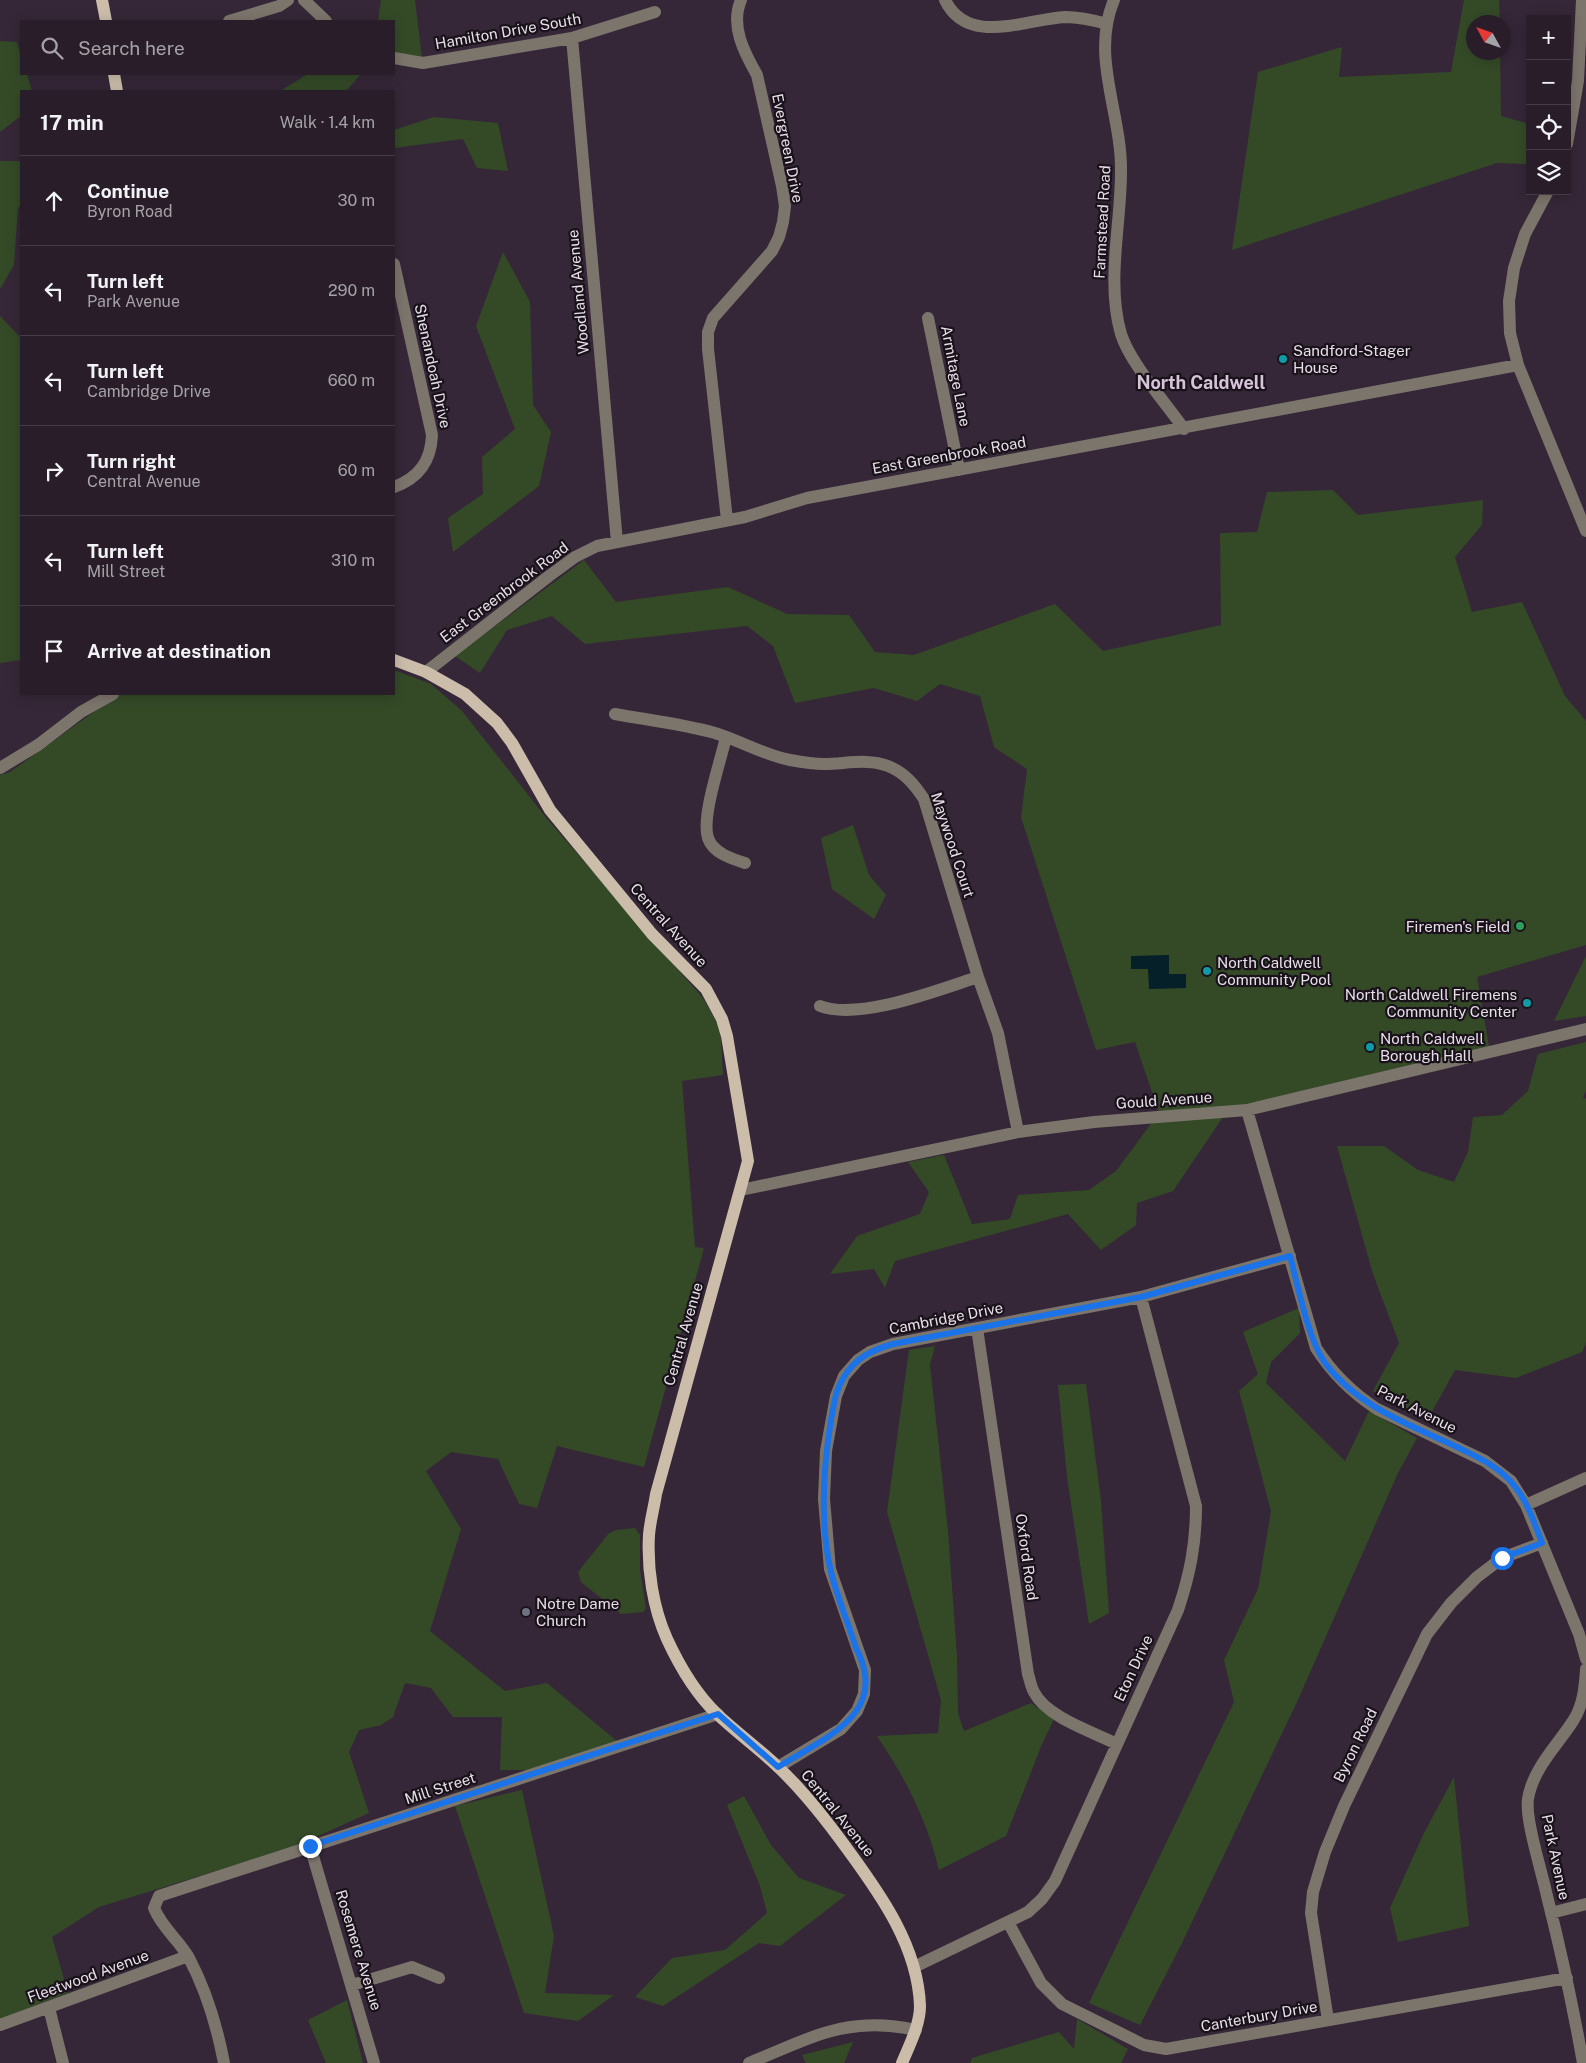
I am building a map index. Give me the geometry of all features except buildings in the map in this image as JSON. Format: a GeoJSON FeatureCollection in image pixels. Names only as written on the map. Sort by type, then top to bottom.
{"type":"FeatureCollection","features":[{"type":"Feature","properties":{"kind":"main road"},"geometry":{"type":"LineString","coordinates":[[102,0],[106,20]]}},
{"type":"Feature","properties":{"kind":"main road"},"geometry":{"type":"LineString","coordinates":[[114,75],[117,90]]}},
{"type":"Feature","properties":{"kind":"main road","name":"Central Avenue"},"geometry":{"type":"LineString","coordinates":[[395,660],[426,672],[465,694],[498,723],[512,743],[550,810],[652,934],[706,989],[715,1004],[727,1036],[748,1161],[656,1494],[649,1535],[649,1570],[655,1604],[666,1638],[688,1676],[718,1714],[778,1767],[826,1822],[876,1888],[891,1912],[914,1967],[920,2008],[916,2030],[902,2063]]}},
{"type":"Feature","properties":{"kind":"street"},"geometry":{"type":"LineString","coordinates":[[232,20],[279,6],[288,0]]}},
{"type":"Feature","properties":{"kind":"street"},"geometry":{"type":"LineString","coordinates":[[304,0],[325,20]]}},
{"type":"Feature","properties":{"kind":"street","name":"Evergreen Drive"},"geometry":{"type":"LineString","coordinates":[[727,520],[708,349],[708,332],[713,318],[721,307],[772,251],[779,237],[786,206],[757,75],[746,56],[737,27],[741,0]]}},
{"type":"Feature","properties":{"kind":"street"},"geometry":{"type":"LineString","coordinates":[[945,0],[953,12],[961,19],[986,28],[1065,17],[1088,19],[1107,24]]}},
{"type":"Feature","properties":{"kind":"street","name":"Farmstead Road"},"geometry":{"type":"LineString","coordinates":[[1114,0],[1107,24],[1104,61],[1120,144],[1121,173],[1115,266],[1117,316],[1122,336],[1133,359],[1184,429]]}},
{"type":"Feature","properties":{"kind":"street"},"geometry":{"type":"LineString","coordinates":[[1571,121],[1578,81],[1582,0]]}},
{"type":"Feature","properties":{"kind":"street","name":"Hamilton Drive South"},"geometry":{"type":"LineString","coordinates":[[395,58],[423,63],[572,38],[655,12]]}},
{"type":"Feature","properties":{"kind":"street","name":"Woodland Avenue"},"geometry":{"type":"LineString","coordinates":[[572,38],[617,542]]}},
{"type":"Feature","properties":{"kind":"street"},"geometry":{"type":"LineString","coordinates":[[1546,195],[1525,234],[1514,268],[1510,285],[1508,317],[1518,365],[1586,531]]}},
{"type":"Feature","properties":{"kind":"street","name":"Shenandoah Drive"},"geometry":{"type":"LineString","coordinates":[[395,268],[432,435],[430,452],[423,469],[412,478],[395,486]]}},
{"type":"Feature","properties":{"kind":"street","name":"Armitage Lane"},"geometry":{"type":"LineString","coordinates":[[928,318],[959,470]]}},
{"type":"Feature","properties":{"kind":"street","name":"East Greenbrook Road"},"geometry":{"type":"LineString","coordinates":[[426,672],[575,557],[597,546],[746,516],[807,498],[1518,365]]}},
{"type":"Feature","properties":{"kind":"street"},"geometry":{"type":"LineString","coordinates":[[0,768],[38,745],[81,712],[111,695]]}},
{"type":"Feature","properties":{"kind":"street","name":"Maywood Court"},"geometry":{"type":"LineString","coordinates":[[615,714],[700,729],[726,736],[765,753],[791,760],[823,764],[868,762],[887,766],[902,773],[913,782],[924,799],[978,977],[998,1033],[1018,1132]]}},
{"type":"Feature","properties":{"kind":"street"},"geometry":{"type":"LineString","coordinates":[[726,736],[707,817],[708,839],[722,854],[745,863]]}},
{"type":"Feature","properties":{"kind":"street"},"geometry":{"type":"LineString","coordinates":[[820,1006],[841,1011],[897,1003],[978,977]]}},
{"type":"Feature","properties":{"kind":"street","name":"Gould Avenue"},"geometry":{"type":"LineString","coordinates":[[741,1190],[1018,1132],[1094,1122],[1247,1110],[1586,1029]]}},
{"type":"Feature","properties":{"kind":"street","name":"Park Avenue"},"geometry":{"type":"LineString","coordinates":[[1247,1110],[1316,1348],[1336,1376],[1348,1388],[1377,1409],[1495,1467],[1511,1481],[1526,1505],[1579,1634],[1586,1659]]}},
{"type":"Feature","properties":{"kind":"street","name":"Cambridge Drive"},"geometry":{"type":"LineString","coordinates":[[778,1767],[845,1725],[857,1711],[864,1694],[865,1670],[830,1569],[824,1500],[826,1451],[836,1396],[840,1382],[858,1360],[877,1349],[1141,1297],[1290,1256]]}},
{"type":"Feature","properties":{"kind":"street","name":"Eton Drive"},"geometry":{"type":"LineString","coordinates":[[914,1967],[1028,1912],[1042,1899],[1054,1881],[1178,1610],[1189,1575],[1196,1537],[1196,1506],[1141,1297]]}},
{"type":"Feature","properties":{"kind":"street","name":"Oxford Road"},"geometry":{"type":"LineString","coordinates":[[977,1328],[1030,1680],[1035,1694],[1048,1708],[1064,1719],[1117,1744]]}},
{"type":"Feature","properties":{"kind":"street"},"geometry":{"type":"LineString","coordinates":[[1526,1505],[1586,1478]]}},
{"type":"Feature","properties":{"kind":"street","name":"Byron Road"},"geometry":{"type":"LineString","coordinates":[[1328,2020],[1311,1913],[1313,1892],[1325,1852],[1344,1806],[1427,1634],[1451,1603],[1477,1577],[1502,1558],[1542,1543]]}},
{"type":"Feature","properties":{"kind":"street","name":"Park Avenue"},"geometry":{"type":"LineString","coordinates":[[1583,2063],[1567,1978],[1532,1835],[1528,1802],[1531,1783],[1554,1745],[1574,1720],[1581,1702],[1586,1669]]}},
{"type":"Feature","properties":{"kind":"street","name":"Mill Street"},"geometry":{"type":"LineString","coordinates":[[188,1956],[158,1920],[154,1908],[159,1896],[718,1714]]}},
{"type":"Feature","properties":{"kind":"street","name":"Rosemere Avenue"},"geometry":{"type":"LineString","coordinates":[[310,1846],[374,2063]]}},
{"type":"Feature","properties":{"kind":"street"},"geometry":{"type":"LineString","coordinates":[[1551,1913],[1586,1904]]}},
{"type":"Feature","properties":{"kind":"street","name":"Canterbury Drive"},"geometry":{"type":"LineString","coordinates":[[1008,1922],[1040,1983],[1062,2004],[1144,2045],[1166,2049],[1567,1978]]}},
{"type":"Feature","properties":{"kind":"street"},"geometry":{"type":"LineString","coordinates":[[188,1956],[210,2003],[218,2028],[224,2063]]}},
{"type":"Feature","properties":{"kind":"street","name":"Fleetwood Avenue"},"geometry":{"type":"LineString","coordinates":[[0,2026],[188,1956]]}},
{"type":"Feature","properties":{"kind":"street"},"geometry":{"type":"LineString","coordinates":[[352,1985],[412,1967],[439,1978]]}},
{"type":"Feature","properties":{"kind":"street"},"geometry":{"type":"LineString","coordinates":[[49,2008],[63,2063]]}},
{"type":"Feature","properties":{"kind":"street"},"geometry":{"type":"LineString","coordinates":[[749,2063],[813,2037],[848,2027],[872,2024],[916,2030]]}},
{"type":"Feature","properties":{"kind":"green space"},"geometry":{"type":"Polygon","coordinates":[[[381,0],[415,0],[422,58],[395,53],[395,20],[378,20],[381,0]]]}},
{"type":"Feature","properties":{"kind":"green space"},"geometry":{"type":"Polygon","coordinates":[[[1464,0],[1499,0],[1500,15],[1466,15],[1466,60],[1500,60],[1501,116],[1526,123],[1526,164],[1497,163],[1232,250],[1258,72],[1342,47],[1339,77],[1451,72],[1464,0]]]}},
{"type":"Feature","properties":{"kind":"green space"},"geometry":{"type":"Polygon","coordinates":[[[0,41],[17,42],[20,53],[20,75],[27,75],[32,90],[20,90],[20,117],[0,132],[0,41]]]}},
{"type":"Feature","properties":{"kind":"green space"},"geometry":{"type":"Polygon","coordinates":[[[306,75],[360,75],[347,90],[282,90],[306,75]]]}},
{"type":"Feature","properties":{"kind":"green space"},"geometry":{"type":"Polygon","coordinates":[[[434,117],[498,123],[508,171],[477,168],[463,139],[395,148],[395,130],[434,117]]]}},
{"type":"Feature","properties":{"kind":"green space"},"geometry":{"type":"Polygon","coordinates":[[[0,161],[20,161],[20,206],[18,208],[14,265],[0,289],[0,161]]]}},
{"type":"Feature","properties":{"kind":"green space"},"geometry":{"type":"Polygon","coordinates":[[[503,252],[530,302],[533,405],[551,432],[539,486],[453,552],[448,518],[483,494],[482,457],[515,429],[476,326],[503,252]]]}},
{"type":"Feature","properties":{"kind":"green space"},"geometry":{"type":"Polygon","coordinates":[[[0,316],[20,337],[20,660],[0,663],[0,316]]]}},
{"type":"Feature","properties":{"kind":"green space"},"geometry":{"type":"Polygon","coordinates":[[[1333,490],[1358,515],[1483,500],[1482,525],[1455,557],[1472,612],[1522,602],[1565,696],[1586,721],[1586,945],[1477,977],[1490,1052],[1229,1108],[1173,1191],[1137,1203],[1136,1225],[1101,1250],[1068,1214],[895,1261],[885,1288],[874,1269],[830,1274],[857,1236],[920,1214],[929,1192],[908,1162],[944,1155],[972,1224],[1010,1219],[1018,1195],[1089,1190],[1116,1171],[1159,1113],[1135,1042],[1096,1050],[1021,817],[1027,769],[994,747],[980,696],[940,684],[917,701],[874,688],[795,703],[773,646],[747,626],[585,644],[552,616],[507,630],[480,673],[455,656],[584,560],[616,602],[728,587],[787,614],[849,615],[875,652],[914,655],[1055,604],[1103,651],[1221,625],[1220,533],[1257,532],[1267,492],[1333,490]]]}},
{"type":"Feature","properties":{"kind":"green space"},"geometry":{"type":"Polygon","coordinates":[[[395,670],[431,684],[462,711],[548,820],[703,998],[720,1028],[723,1075],[682,1081],[695,1247],[704,1248],[644,1467],[557,1446],[537,1508],[519,1504],[498,1459],[451,1452],[426,1471],[461,1529],[430,1631],[505,1691],[547,1683],[618,1742],[529,1770],[500,1770],[502,1717],[453,1717],[431,1688],[405,1683],[393,1717],[381,1725],[359,1730],[349,1752],[369,1813],[294,1847],[99,1907],[52,1937],[68,1993],[0,2019],[0,775],[10,772],[118,695],[395,695],[395,670]]]}},
{"type":"Feature","properties":{"kind":"green space"},"geometry":{"type":"Polygon","coordinates":[[[853,825],[869,875],[886,895],[874,919],[832,889],[821,838],[853,825]]]}},
{"type":"Feature","properties":{"kind":"green space"},"geometry":{"type":"Polygon","coordinates":[[[1586,956],[1586,1016],[1554,1021],[1586,956]]]}},
{"type":"Feature","properties":{"kind":"green space"},"geometry":{"type":"Polygon","coordinates":[[[1586,1042],[1586,1091],[1583,1097],[1586,1099],[1586,1343],[1582,1352],[1516,1378],[1455,1370],[1428,1419],[1373,1391],[1399,1343],[1373,1274],[1337,1146],[1384,1146],[1418,1170],[1454,1182],[1468,1152],[1473,1117],[1502,1115],[1528,1091],[1538,1054],[1586,1042]]]}},
{"type":"Feature","properties":{"kind":"green space"},"geometry":{"type":"Polygon","coordinates":[[[1299,1308],[1300,1333],[1271,1362],[1266,1383],[1345,1461],[1369,1411],[1417,1438],[1398,1473],[1297,1702],[1181,1945],[1140,2025],[1089,2003],[1234,1702],[1224,1660],[1258,1589],[1271,1511],[1239,1391],[1258,1374],[1243,1332],[1299,1308]]]}},
{"type":"Feature","properties":{"kind":"green space"},"geometry":{"type":"Polygon","coordinates":[[[935,1346],[930,1365],[948,1531],[957,1656],[958,1713],[964,1731],[1031,1703],[1054,1719],[1042,1744],[1006,1836],[939,1870],[922,1817],[906,1784],[877,1736],[938,1733],[941,1700],[887,1512],[909,1350],[935,1346]]]}},
{"type":"Feature","properties":{"kind":"green space"},"geometry":{"type":"Polygon","coordinates":[[[1086,1384],[1101,1501],[1109,1613],[1089,1624],[1067,1477],[1058,1385],[1086,1384]]]}},
{"type":"Feature","properties":{"kind":"green space"},"geometry":{"type":"Polygon","coordinates":[[[635,1528],[640,1535],[640,1570],[646,1608],[643,1612],[621,1614],[581,1582],[578,1572],[609,1533],[616,1530],[635,1528]]]}},
{"type":"Feature","properties":{"kind":"green space"},"geometry":{"type":"Polygon","coordinates":[[[1454,1777],[1469,1926],[1398,1942],[1390,1908],[1424,1833],[1454,1777]]]}},
{"type":"Feature","properties":{"kind":"green space"},"geometry":{"type":"Polygon","coordinates":[[[522,1790],[554,1936],[545,1993],[614,1995],[578,2021],[524,2013],[455,1806],[522,1790]]]}},
{"type":"Feature","properties":{"kind":"green space"},"geometry":{"type":"Polygon","coordinates":[[[744,1796],[771,1845],[799,1878],[846,1895],[780,1946],[759,1943],[663,2006],[635,1997],[672,1958],[725,1950],[767,1913],[760,1886],[727,1805],[744,1796]]]}},
{"type":"Feature","properties":{"kind":"green space"},"geometry":{"type":"Polygon","coordinates":[[[347,2000],[363,2063],[326,2063],[308,2020],[347,2000]]]}},
{"type":"Feature","properties":{"kind":"green space"},"geometry":{"type":"Polygon","coordinates":[[[1077,2019],[1128,2049],[1121,2063],[970,2063],[972,2058],[1059,2032],[1074,2049],[1077,2019]]]}},
{"type":"Feature","properties":{"kind":"green space"},"geometry":{"type":"Polygon","coordinates":[[[853,2042],[844,2063],[806,2063],[802,2055],[853,2042]]]}},
{"type":"Feature","properties":{"kind":"water"},"geometry":{"type":"Polygon","coordinates":[[[1169,955],[1169,974],[1186,974],[1186,988],[1149,989],[1148,969],[1131,969],[1131,956],[1169,955]]]}},
{"type":"Feature","properties":{"kind":"place","name":"Sandford-Stager House"},"geometry":{"type":"Point","coordinates":[1283,359]}},
{"type":"Feature","properties":{"kind":"place","name":"Firemen's Field"},"geometry":{"type":"Point","coordinates":[1520,926]}},
{"type":"Feature","properties":{"kind":"place","name":"North Caldwell Community Pool"},"geometry":{"type":"Point","coordinates":[1207,971]}},
{"type":"Feature","properties":{"kind":"place","name":"North Caldwell Firemens Community Center"},"geometry":{"type":"Point","coordinates":[1527,1003]}},
{"type":"Feature","properties":{"kind":"place","name":"North Caldwell Borough Hall"},"geometry":{"type":"Point","coordinates":[1370,1047]}},
{"type":"Feature","properties":{"kind":"place","name":"Notre Dame Church"},"geometry":{"type":"Point","coordinates":[526,1612]}},
{"type":"Feature","properties":{"kind":"district","name":"North Caldwell"},"geometry":{"type":"Point","coordinates":[1201,382]}},
{"type":"Feature","properties":{"kind":"route"},"geometry":{"type":"LineString","coordinates":[[310,1846],[718,1714],[778,1767],[841,1729],[850,1721],[860,1706],[866,1682],[865,1670],[830,1569],[824,1500],[826,1451],[840,1382],[858,1360],[870,1352],[893,1344],[1141,1297],[1290,1256],[1316,1348],[1336,1376],[1348,1388],[1377,1409],[1486,1461],[1511,1481],[1518,1490],[1542,1543],[1502,1558]]}}]}
